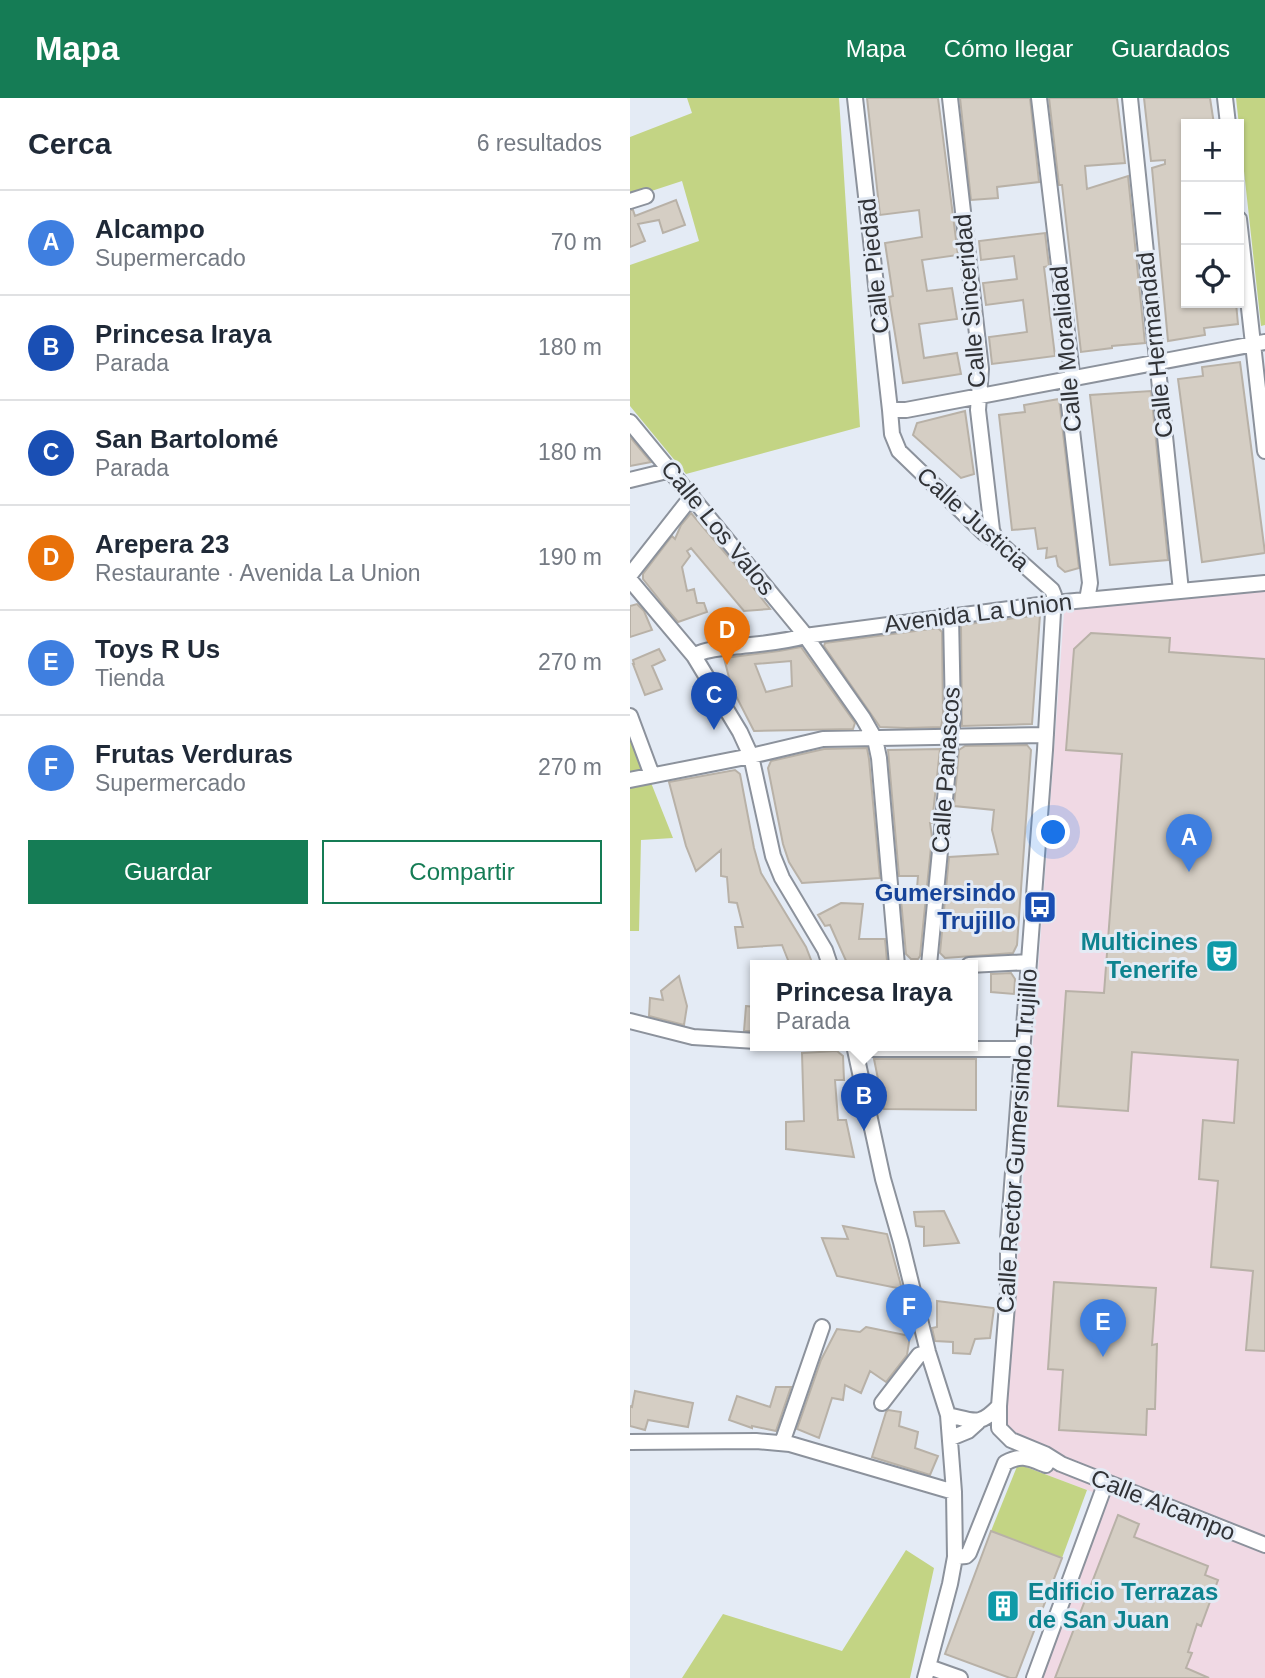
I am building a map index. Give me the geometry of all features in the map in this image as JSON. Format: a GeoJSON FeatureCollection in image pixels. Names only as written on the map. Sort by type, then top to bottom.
{"type":"FeatureCollection","features":[{"type":"Feature","properties":{"kind":"street","name":"Calle Piedad"},"geometry":{"type":"LineString","coordinates":[[855,98],[892,433]]}},
{"type":"Feature","properties":{"kind":"street","name":"Calle Sinceridad"},"geometry":{"type":"LineString","coordinates":[[950,98],[981,369],[978,410],[988,504],[996,540]]}},
{"type":"Feature","properties":{"kind":"street","name":"Calle Moralidad"},"geometry":{"type":"LineString","coordinates":[[1039,98],[1071,379],[1067,388],[1090,583],[1086,600]]}},
{"type":"Feature","properties":{"kind":"street","name":"Calle Hermandad"},"geometry":{"type":"LineString","coordinates":[[1130,98],[1181,591]]}},
{"type":"Feature","properties":{"kind":"street"},"geometry":{"type":"LineString","coordinates":[[1225,98],[1227,119]]}},
{"type":"Feature","properties":{"kind":"street"},"geometry":{"type":"LineString","coordinates":[[630,201],[646,196]]}},
{"type":"Feature","properties":{"kind":"street"},"geometry":{"type":"LineString","coordinates":[[1243,245],[1259,344],[1265,451]]}},
{"type":"Feature","properties":{"kind":"street"},"geometry":{"type":"LineString","coordinates":[[890,410],[906,410],[1259,344]]}},
{"type":"Feature","properties":{"kind":"street","name":"Calle Los Valos"},"geometry":{"type":"LineString","coordinates":[[630,422],[805,636],[875,739]]}},
{"type":"Feature","properties":{"kind":"street","name":"Calle Justicia"},"geometry":{"type":"LineString","coordinates":[[892,433],[899,451],[984,533],[996,540],[1040,580],[1053,596]]}},
{"type":"Feature","properties":{"kind":"street"},"geometry":{"type":"LineString","coordinates":[[630,480],[671,470]]}},
{"type":"Feature","properties":{"kind":"street"},"geometry":{"type":"LineString","coordinates":[[692,496],[632,585],[694,656],[740,732],[751,756],[773,856],[782,878],[828,960]]}},
{"type":"Feature","properties":{"kind":"street"},"geometry":{"type":"LineString","coordinates":[[956,507],[972,511],[988,504]]}},
{"type":"Feature","properties":{"kind":"street"},"geometry":{"type":"LineString","coordinates":[[1037,605],[1043,591],[1040,580]]}},
{"type":"Feature","properties":{"kind":"street","name":"Avenida La Union"},"geometry":{"type":"LineString","coordinates":[[694,656],[712,650],[805,636],[1037,605],[1053,596],[1086,600],[1265,583]]}},
{"type":"Feature","properties":{"kind":"street","name":"Calle Rector Gumersindo Trujillo"},"geometry":{"type":"LineString","coordinates":[[999,1428],[1008,1292],[1008,1238],[1046,735],[1053,596]]}},
{"type":"Feature","properties":{"kind":"street","name":"Calle Panascos"},"geometry":{"type":"LineString","coordinates":[[929,960],[953,716],[951,616]]}},
{"type":"Feature","properties":{"kind":"street"},"geometry":{"type":"LineString","coordinates":[[630,716],[652,775]]}},
{"type":"Feature","properties":{"kind":"street"},"geometry":{"type":"LineString","coordinates":[[630,780],[822,739],[1046,735]]}},
{"type":"Feature","properties":{"kind":"street"},"geometry":{"type":"LineString","coordinates":[[875,739],[879,758],[897,960]]}},
{"type":"Feature","properties":{"kind":"street"},"geometry":{"type":"LineString","coordinates":[[978,965],[1029,962]]}},
{"type":"Feature","properties":{"kind":"street"},"geometry":{"type":"LineString","coordinates":[[630,1021],[693,1037],[750,1041]]}},
{"type":"Feature","properties":{"kind":"street"},"geometry":{"type":"LineString","coordinates":[[978,1048],[1023,1049]]}},
{"type":"Feature","properties":{"kind":"street"},"geometry":{"type":"LineString","coordinates":[[855,1051],[883,1180],[928,1353],[948,1415],[951,1438],[955,1558],[927,1673],[960,1678]]}},
{"type":"Feature","properties":{"kind":"street"},"geometry":{"type":"LineString","coordinates":[[782,1443],[822,1327]]}},
{"type":"Feature","properties":{"kind":"street"},"geometry":{"type":"LineString","coordinates":[[882,1403],[919,1355],[928,1353]]}},
{"type":"Feature","properties":{"kind":"street"},"geometry":{"type":"LineString","coordinates":[[951,1438],[986,1419],[999,1406]]}},
{"type":"Feature","properties":{"kind":"street"},"geometry":{"type":"LineString","coordinates":[[948,1415],[978,1422]]}},
{"type":"Feature","properties":{"kind":"street","name":"Calle Alcampo"},"geometry":{"type":"LineString","coordinates":[[999,1428],[1011,1440],[1061,1464],[1265,1545]]}},
{"type":"Feature","properties":{"kind":"street"},"geometry":{"type":"LineString","coordinates":[[630,1442],[756,1441],[790,1444],[954,1492]]}},
{"type":"Feature","properties":{"kind":"street","name":"Calle Alcampo"},"geometry":{"type":"LineString","coordinates":[[955,1558],[969,1553],[1005,1463],[1021,1457],[1048,1466],[1061,1464]]}},
{"type":"Feature","properties":{"kind":"street"},"geometry":{"type":"LineString","coordinates":[[1034,1678],[1106,1482]]}},
{"type":"Feature","properties":{"kind":"shaded area"},"geometry":{"type":"Polygon","coordinates":[[[1265,580],[1265,1678],[1031,1678],[1098,1494],[1018,1464],[1005,1429],[1065,598],[1265,580]]]}},
{"type":"Feature","properties":{"kind":"green space"},"geometry":{"type":"Polygon","coordinates":[[[687,98],[839,98],[860,427],[686,474],[630,406],[630,265],[699,241],[682,181],[630,198],[630,137],[692,113],[687,98]]]}},
{"type":"Feature","properties":{"kind":"green space"},"geometry":{"type":"Polygon","coordinates":[[[1236,98],[1265,98],[1265,325],[1261,326],[1244,171],[1244,119],[1238,119],[1236,98]]]}},
{"type":"Feature","properties":{"kind":"green space"},"geometry":{"type":"Polygon","coordinates":[[[630,730],[673,838],[641,840],[639,931],[630,931],[630,730]]]}},
{"type":"Feature","properties":{"kind":"green space"},"geometry":{"type":"Polygon","coordinates":[[[1018,1464],[1087,1490],[1062,1558],[991,1531],[1018,1464]]]}},
{"type":"Feature","properties":{"kind":"green space"},"geometry":{"type":"Polygon","coordinates":[[[906,1550],[934,1568],[910,1678],[682,1678],[723,1614],[842,1651],[906,1550]]]}},
{"type":"Feature","properties":{"kind":"building"},"geometry":{"type":"Polygon","coordinates":[[[867,98],[938,98],[958,255],[922,260],[927,291],[952,288],[957,319],[919,324],[924,358],[957,353],[961,374],[903,383],[889,297],[893,296],[885,243],[922,237],[919,210],[880,215],[867,98]]]}},
{"type":"Feature","properties":{"kind":"building"},"geometry":{"type":"Polygon","coordinates":[[[960,98],[1030,98],[1039,182],[997,187],[998,198],[971,200],[960,98]]]}},
{"type":"Feature","properties":{"kind":"building"},"geometry":{"type":"Polygon","coordinates":[[[1049,98],[1117,98],[1125,163],[1085,166],[1087,189],[1128,176],[1145,343],[1081,352],[1049,98]]]}},
{"type":"Feature","properties":{"kind":"building"},"geometry":{"type":"Polygon","coordinates":[[[1144,98],[1210,98],[1213,119],[1181,119],[1181,308],[1236,308],[1238,324],[1204,328],[1205,335],[1168,341],[1152,168],[1165,164],[1165,160],[1151,161],[1144,98]]]}},
{"type":"Feature","properties":{"kind":"building"},"geometry":{"type":"Polygon","coordinates":[[[676,200],[685,225],[663,233],[659,220],[638,224],[645,241],[630,247],[630,210],[633,210],[635,216],[676,200]]]}},
{"type":"Feature","properties":{"kind":"building"},"geometry":{"type":"Polygon","coordinates":[[[1045,233],[1049,266],[1044,267],[1055,356],[992,364],[989,337],[1027,332],[1023,300],[986,305],[983,283],[1017,279],[1014,256],[981,260],[979,241],[1045,233]]]}},
{"type":"Feature","properties":{"kind":"building"},"geometry":{"type":"Polygon","coordinates":[[[1240,362],[1265,553],[1202,562],[1178,379],[1203,376],[1202,367],[1240,362]]]}},
{"type":"Feature","properties":{"kind":"building"},"geometry":{"type":"Polygon","coordinates":[[[1151,391],[1168,560],[1110,565],[1090,395],[1151,391]]]}},
{"type":"Feature","properties":{"kind":"building"},"geometry":{"type":"Polygon","coordinates":[[[1059,399],[1079,568],[1065,572],[1058,566],[1056,556],[1046,558],[1047,548],[1038,549],[1035,528],[1012,530],[999,415],[1025,412],[1024,405],[1059,399]]]}},
{"type":"Feature","properties":{"kind":"building"},"geometry":{"type":"Polygon","coordinates":[[[965,411],[974,474],[961,478],[913,435],[917,423],[965,411]]]}},
{"type":"Feature","properties":{"kind":"building"},"geometry":{"type":"Polygon","coordinates":[[[630,437],[651,462],[630,466],[630,437]]]}},
{"type":"Feature","properties":{"kind":"building"},"geometry":{"type":"Polygon","coordinates":[[[691,513],[770,609],[744,611],[691,548],[687,551],[690,556],[682,567],[687,591],[694,589],[697,603],[704,603],[707,612],[678,622],[666,608],[643,579],[643,574],[672,536],[675,539],[681,525],[691,513]]]}},
{"type":"Feature","properties":{"kind":"building"},"geometry":{"type":"Polygon","coordinates":[[[637,604],[644,611],[652,630],[630,637],[630,606],[637,604]]]}},
{"type":"Feature","properties":{"kind":"building"},"geometry":{"type":"Polygon","coordinates":[[[1040,615],[1032,724],[962,726],[961,625],[1040,615]]]}},
{"type":"Feature","properties":{"kind":"building"},"geometry":{"type":"Polygon","coordinates":[[[938,628],[942,632],[941,727],[880,727],[824,646],[825,643],[938,628]]]}},
{"type":"Feature","properties":{"kind":"building"},"geometry":{"type":"Polygon","coordinates":[[[1091,633],[1170,638],[1169,652],[1265,659],[1265,1351],[1246,1350],[1253,1271],[1211,1267],[1218,1181],[1199,1179],[1203,1120],[1234,1123],[1238,1060],[1132,1052],[1128,1111],[1058,1106],[1066,991],[1104,993],[1122,754],[1066,750],[1074,649],[1091,633]]]}},
{"type":"Feature","properties":{"kind":"building"},"geometry":{"type":"Polygon","coordinates":[[[801,647],[855,723],[853,729],[754,731],[733,693],[724,658],[801,647]],[[791,661],[755,664],[766,692],[792,686],[791,661]]]}},
{"type":"Feature","properties":{"kind":"building"},"geometry":{"type":"Polygon","coordinates":[[[659,649],[665,660],[652,666],[662,689],[645,695],[633,660],[659,649]]]}},
{"type":"Feature","properties":{"kind":"building"},"geometry":{"type":"Polygon","coordinates":[[[1027,745],[1031,750],[1017,945],[1013,953],[945,958],[940,953],[949,857],[998,854],[992,830],[994,810],[954,806],[959,750],[965,746],[1027,745]]]}},
{"type":"Feature","properties":{"kind":"building"},"geometry":{"type":"Polygon","coordinates":[[[867,748],[880,878],[802,883],[789,862],[783,844],[768,768],[771,761],[824,749],[867,748]]]}},
{"type":"Feature","properties":{"kind":"building"},"geometry":{"type":"Polygon","coordinates":[[[940,749],[930,823],[932,837],[920,956],[918,959],[911,959],[906,954],[901,900],[916,900],[918,876],[899,876],[888,750],[940,749]]]}},
{"type":"Feature","properties":{"kind":"building"},"geometry":{"type":"Polygon","coordinates":[[[735,770],[740,774],[761,873],[806,947],[811,960],[788,960],[782,945],[738,948],[735,927],[743,927],[737,903],[729,902],[727,877],[721,876],[721,850],[696,871],[686,846],[669,782],[735,770]]]}},
{"type":"Feature","properties":{"kind":"building"},"geometry":{"type":"Polygon","coordinates":[[[841,903],[863,904],[859,939],[885,939],[887,960],[846,960],[830,925],[825,926],[818,915],[841,903]]]}},
{"type":"Feature","properties":{"kind":"building"},"geometry":{"type":"Polygon","coordinates":[[[1011,973],[1015,979],[1014,994],[991,992],[991,974],[1011,973]]]}},
{"type":"Feature","properties":{"kind":"building"},"geometry":{"type":"Polygon","coordinates":[[[679,976],[687,1006],[684,1025],[649,1016],[650,998],[663,1000],[661,991],[679,976]]]}},
{"type":"Feature","properties":{"kind":"building"},"geometry":{"type":"Polygon","coordinates":[[[746,1006],[750,1006],[750,1031],[744,1031],[746,1006]]]}},
{"type":"Feature","properties":{"kind":"building"},"geometry":{"type":"Polygon","coordinates":[[[837,1051],[843,1056],[844,1080],[835,1080],[838,1120],[846,1120],[854,1157],[786,1149],[786,1122],[804,1121],[802,1053],[837,1051]]]}},
{"type":"Feature","properties":{"kind":"building"},"geometry":{"type":"Polygon","coordinates":[[[874,1059],[976,1059],[976,1110],[884,1109],[874,1059]]]}},
{"type":"Feature","properties":{"kind":"building"},"geometry":{"type":"Polygon","coordinates":[[[944,1211],[959,1243],[924,1246],[924,1227],[916,1226],[914,1212],[944,1211]]]}},
{"type":"Feature","properties":{"kind":"building"},"geometry":{"type":"Polygon","coordinates":[[[843,1226],[887,1234],[902,1289],[837,1276],[822,1238],[848,1239],[843,1226]]]}},
{"type":"Feature","properties":{"kind":"building"},"geometry":{"type":"Polygon","coordinates":[[[1054,1282],[1156,1288],[1152,1345],[1157,1344],[1155,1409],[1147,1409],[1146,1435],[1059,1430],[1063,1370],[1048,1369],[1054,1282]]]}},
{"type":"Feature","properties":{"kind":"building"},"geometry":{"type":"Polygon","coordinates":[[[937,1301],[994,1308],[990,1338],[975,1339],[970,1354],[953,1353],[953,1342],[935,1341],[932,1328],[937,1327],[937,1301]]]}},
{"type":"Feature","properties":{"kind":"building"},"geometry":{"type":"Polygon","coordinates":[[[866,1327],[910,1336],[907,1355],[886,1382],[870,1371],[861,1393],[845,1385],[843,1400],[832,1398],[819,1438],[797,1429],[821,1360],[837,1329],[860,1332],[866,1327]]]}},
{"type":"Feature","properties":{"kind":"building"},"geometry":{"type":"Polygon","coordinates":[[[776,1387],[791,1387],[776,1431],[752,1428],[729,1420],[737,1396],[770,1407],[776,1387]]]}},
{"type":"Feature","properties":{"kind":"building"},"geometry":{"type":"Polygon","coordinates":[[[635,1391],[693,1403],[688,1427],[648,1420],[645,1430],[630,1426],[630,1406],[632,1407],[635,1391]]]}},
{"type":"Feature","properties":{"kind":"building"},"geometry":{"type":"Polygon","coordinates":[[[888,1410],[901,1412],[899,1426],[918,1432],[915,1448],[938,1456],[930,1475],[872,1457],[888,1410]]]}},
{"type":"Feature","properties":{"kind":"building"},"geometry":{"type":"Polygon","coordinates":[[[1118,1515],[1139,1524],[1134,1537],[1208,1566],[1205,1575],[1218,1580],[1201,1626],[1197,1624],[1188,1652],[1192,1653],[1186,1668],[1209,1678],[1055,1678],[1118,1515]]]}},
{"type":"Feature","properties":{"kind":"building","name":"Edificio Terrazas de San Juan"},"geometry":{"type":"Polygon","coordinates":[[[991,1531],[1062,1558],[1016,1678],[945,1654],[991,1531]]]}},
{"type":"Feature","properties":{"kind":"place","name":"Arepera 23"},"geometry":{"type":"Point","coordinates":[727,665]}},
{"type":"Feature","properties":{"kind":"place","name":"San Bartolomé"},"geometry":{"type":"Point","coordinates":[714,730]}},
{"type":"Feature","properties":{"kind":"place","name":"Alcampo"},"geometry":{"type":"Point","coordinates":[1189,872]}},
{"type":"Feature","properties":{"kind":"place","name":"Gumersindo Trujillo"},"geometry":{"type":"Point","coordinates":[1040,907]}},
{"type":"Feature","properties":{"kind":"place","name":"Multicines Tenerife"},"geometry":{"type":"Point","coordinates":[1222,956]}},
{"type":"Feature","properties":{"kind":"place","name":"Princesa Iraya"},"geometry":{"type":"Point","coordinates":[864,1131]}},
{"type":"Feature","properties":{"kind":"place","name":"Frutas Verduras"},"geometry":{"type":"Point","coordinates":[909,1342]}},
{"type":"Feature","properties":{"kind":"place","name":"Toys R Us"},"geometry":{"type":"Point","coordinates":[1103,1357]}},
{"type":"Feature","properties":{"kind":"place","name":"Edificio Terrazas de San Juan"},"geometry":{"type":"Point","coordinates":[1003,1606]}}]}
